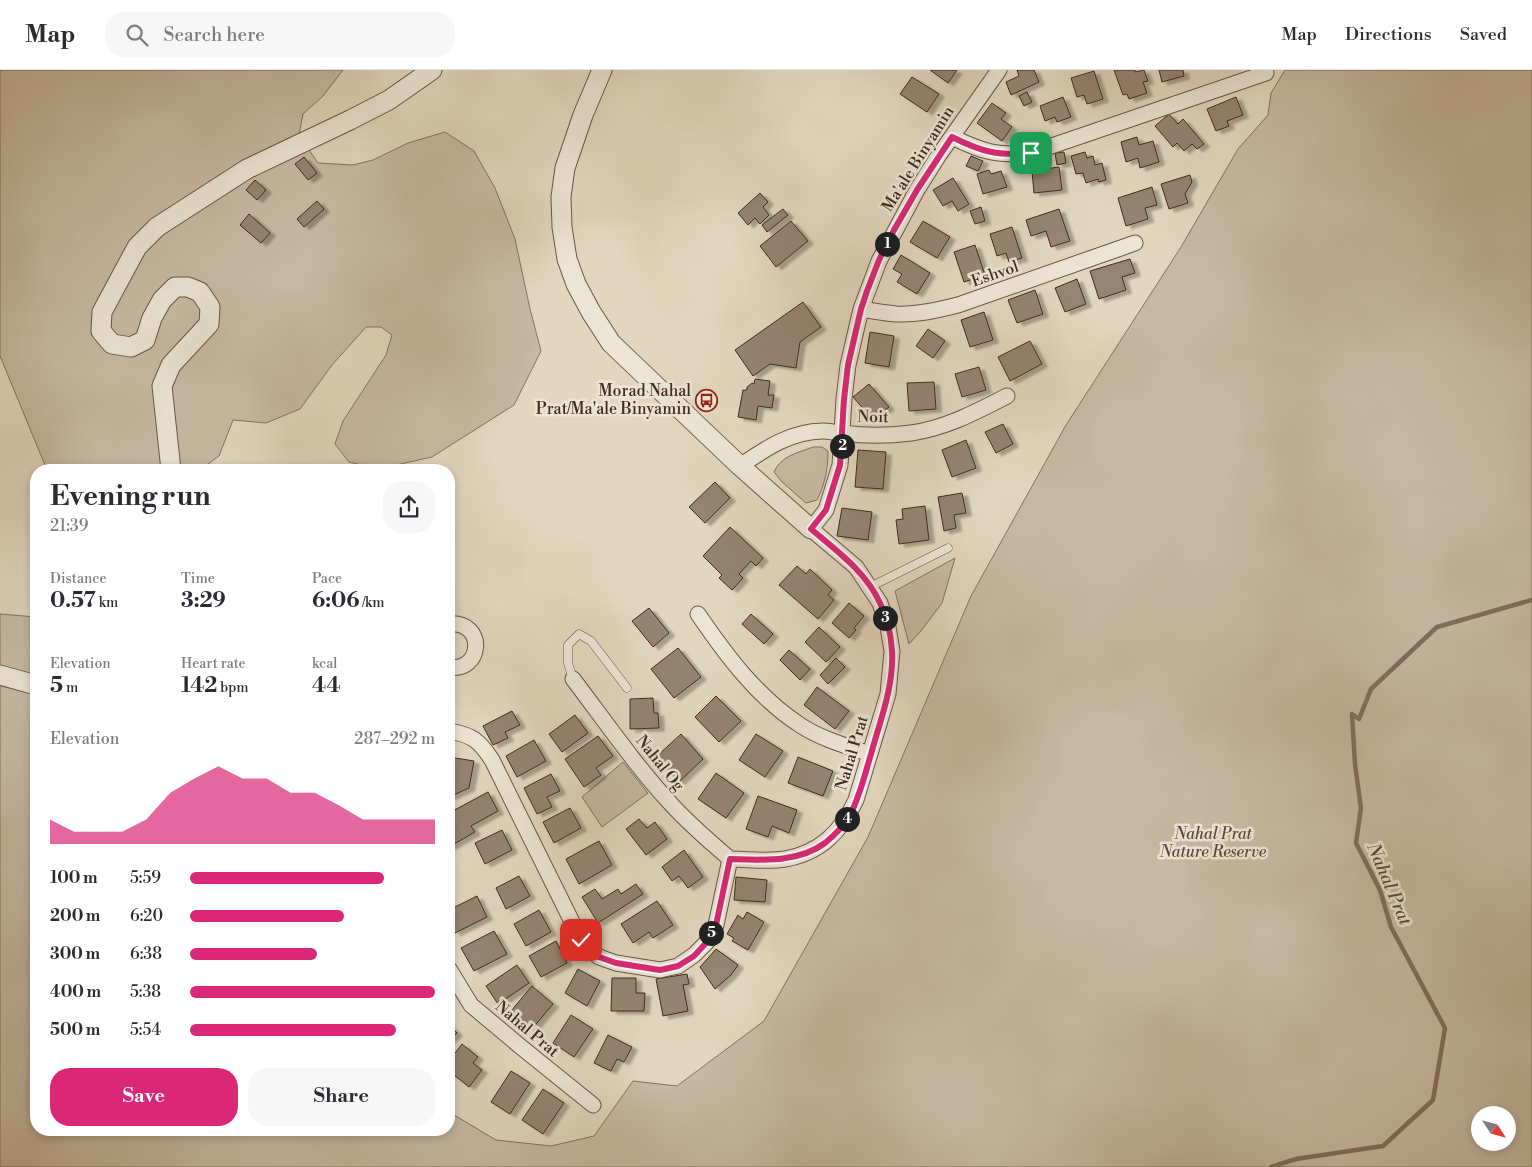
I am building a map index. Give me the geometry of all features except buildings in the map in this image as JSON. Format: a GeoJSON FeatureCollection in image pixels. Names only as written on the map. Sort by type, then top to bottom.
{"type":"FeatureCollection","features":[{"type":"Feature","properties":{"kind":"street"},"geometry":{"type":"LineString","coordinates":[[170,464],[162,386],[171,365],[209,324],[210,307],[200,292],[188,287],[175,288],[162,300],[152,318],[145,340],[131,347],[112,344],[101,331],[102,312],[137,247],[157,227],[247,169],[389,100],[432,70]]}},
{"type":"Feature","properties":{"kind":"street"},"geometry":{"type":"LineString","coordinates":[[602,70],[583,115],[565,168],[562,217],[567,259],[576,284],[591,312],[612,343],[740,466],[811,529]]}},
{"type":"Feature","properties":{"kind":"street","name":"Ma'ale Binyamin"},"geometry":{"type":"LineString","coordinates":[[811,529],[826,510],[840,465],[848,365],[861,309],[879,260],[917,190],[999,70]]}},
{"type":"Feature","properties":{"kind":"street"},"geometry":{"type":"LineString","coordinates":[[952,137],[969,146],[990,153],[1010,155],[1031,153],[1266,74]]}},
{"type":"Feature","properties":{"kind":"street","name":"Eshvol"},"geometry":{"type":"LineString","coordinates":[[861,309],[896,314],[936,310],[958,305],[1135,243]]}},
{"type":"Feature","properties":{"kind":"street","name":"Noit"},"geometry":{"type":"LineString","coordinates":[[740,466],[769,445],[796,435],[823,431],[884,436],[929,430],[954,422],[1007,396]]}},
{"type":"Feature","properties":{"kind":"street","name":"Nahal Prat"},"geometry":{"type":"LineString","coordinates":[[730,859],[784,859],[805,853],[824,844],[838,831],[849,816],[856,800],[888,694],[892,651],[888,627],[880,603],[856,567],[811,529]]}},
{"type":"Feature","properties":{"kind":"street"},"geometry":{"type":"LineString","coordinates":[[698,614],[724,652],[744,676],[782,712],[801,726],[821,736],[870,754]]}},
{"type":"Feature","properties":{"kind":"street"},"geometry":{"type":"LineString","coordinates":[[455,624],[469,629],[473,635],[476,648],[474,655],[465,666],[455,670]]}},
{"type":"Feature","properties":{"kind":"street"},"geometry":{"type":"LineString","coordinates":[[0,675],[30,683]]}},
{"type":"Feature","properties":{"kind":"street","name":"Nahal Og"},"geometry":{"type":"LineString","coordinates":[[573,679],[670,803],[697,831],[730,859]]}},
{"type":"Feature","properties":{"kind":"street"},"geometry":{"type":"LineString","coordinates":[[455,732],[462,733],[482,745],[492,760],[581,940],[599,957],[616,963],[660,970],[678,966],[694,956],[706,943],[716,925],[730,859]]}},
{"type":"Feature","properties":{"kind":"street","name":"Nahal Prat"},"geometry":{"type":"LineString","coordinates":[[455,979],[471,1005],[593,1105]]}},
{"type":"Feature","properties":{"kind":"lane"},"geometry":{"type":"LineString","coordinates":[[870,587],[948,548]]}},
{"type":"Feature","properties":{"kind":"lane"},"geometry":{"type":"LineString","coordinates":[[573,679],[568,663],[568,645],[579,634],[591,641],[627,688]]}},
{"type":"Feature","properties":{"kind":"green space"},"geometry":{"type":"Polygon","coordinates":[[[0,70],[343,70],[323,96],[303,114],[299,135],[318,163],[353,165],[373,160],[408,143],[445,132],[474,151],[495,188],[515,239],[541,351],[514,405],[432,457],[400,464],[357,464],[349,462],[335,444],[343,421],[386,355],[392,335],[381,327],[366,327],[332,365],[300,409],[266,423],[233,420],[219,456],[208,464],[45,464],[0,356],[0,70]]]}},
{"type":"Feature","properties":{"kind":"green space","name":"Nahal Prat Nature Reserve"},"geometry":{"type":"Polygon","coordinates":[[[1285,70],[1532,70],[1532,1167],[0,1167],[0,614],[30,616],[30,1136],[455,1136],[455,1116],[496,1140],[551,1146],[594,1136],[633,1081],[677,1086],[764,1021],[868,837],[971,596],[1066,425],[1181,247],[1238,149],[1268,115],[1271,93],[1285,70]]]}},
{"type":"Feature","properties":{"kind":"green space"},"geometry":{"type":"Polygon","coordinates":[[[813,447],[822,447],[828,451],[826,476],[817,500],[806,503],[782,482],[774,472],[785,459],[795,453],[813,447]]]}},
{"type":"Feature","properties":{"kind":"green space"},"geometry":{"type":"Polygon","coordinates":[[[955,558],[942,603],[909,644],[895,591],[955,558]]]}},
{"type":"Feature","properties":{"kind":"green space"},"geometry":{"type":"Polygon","coordinates":[[[623,762],[648,793],[602,827],[582,797],[623,762]]]}},
{"type":"Feature","properties":{"kind":"waterway","name":"Nahal Prat"},"geometry":{"type":"LineString","coordinates":[[1271,1167],[1296,1159],[1383,1146],[1433,1100],[1445,1028],[1391,927],[1380,890],[1356,843],[1361,808],[1355,764],[1352,714],[1359,719],[1371,689],[1437,627],[1532,600]]}},
{"type":"Feature","properties":{"kind":"place","name":"Morad Nahal Prat/Ma'ale Binyamin"},"geometry":{"type":"Point","coordinates":[707,400]}},
{"type":"Feature","properties":{"kind":"route"},"geometry":{"type":"LineString","coordinates":[[581,940],[599,957],[616,963],[660,970],[678,966],[694,956],[706,943],[716,925],[730,859],[784,859],[805,853],[824,844],[838,831],[849,816],[862,785],[888,694],[892,651],[888,627],[880,603],[870,587],[856,567],[811,529],[826,510],[840,465],[848,365],[861,309],[879,260],[894,230],[917,190],[952,137],[969,146],[990,153],[1010,155],[1031,153]]}}]}
